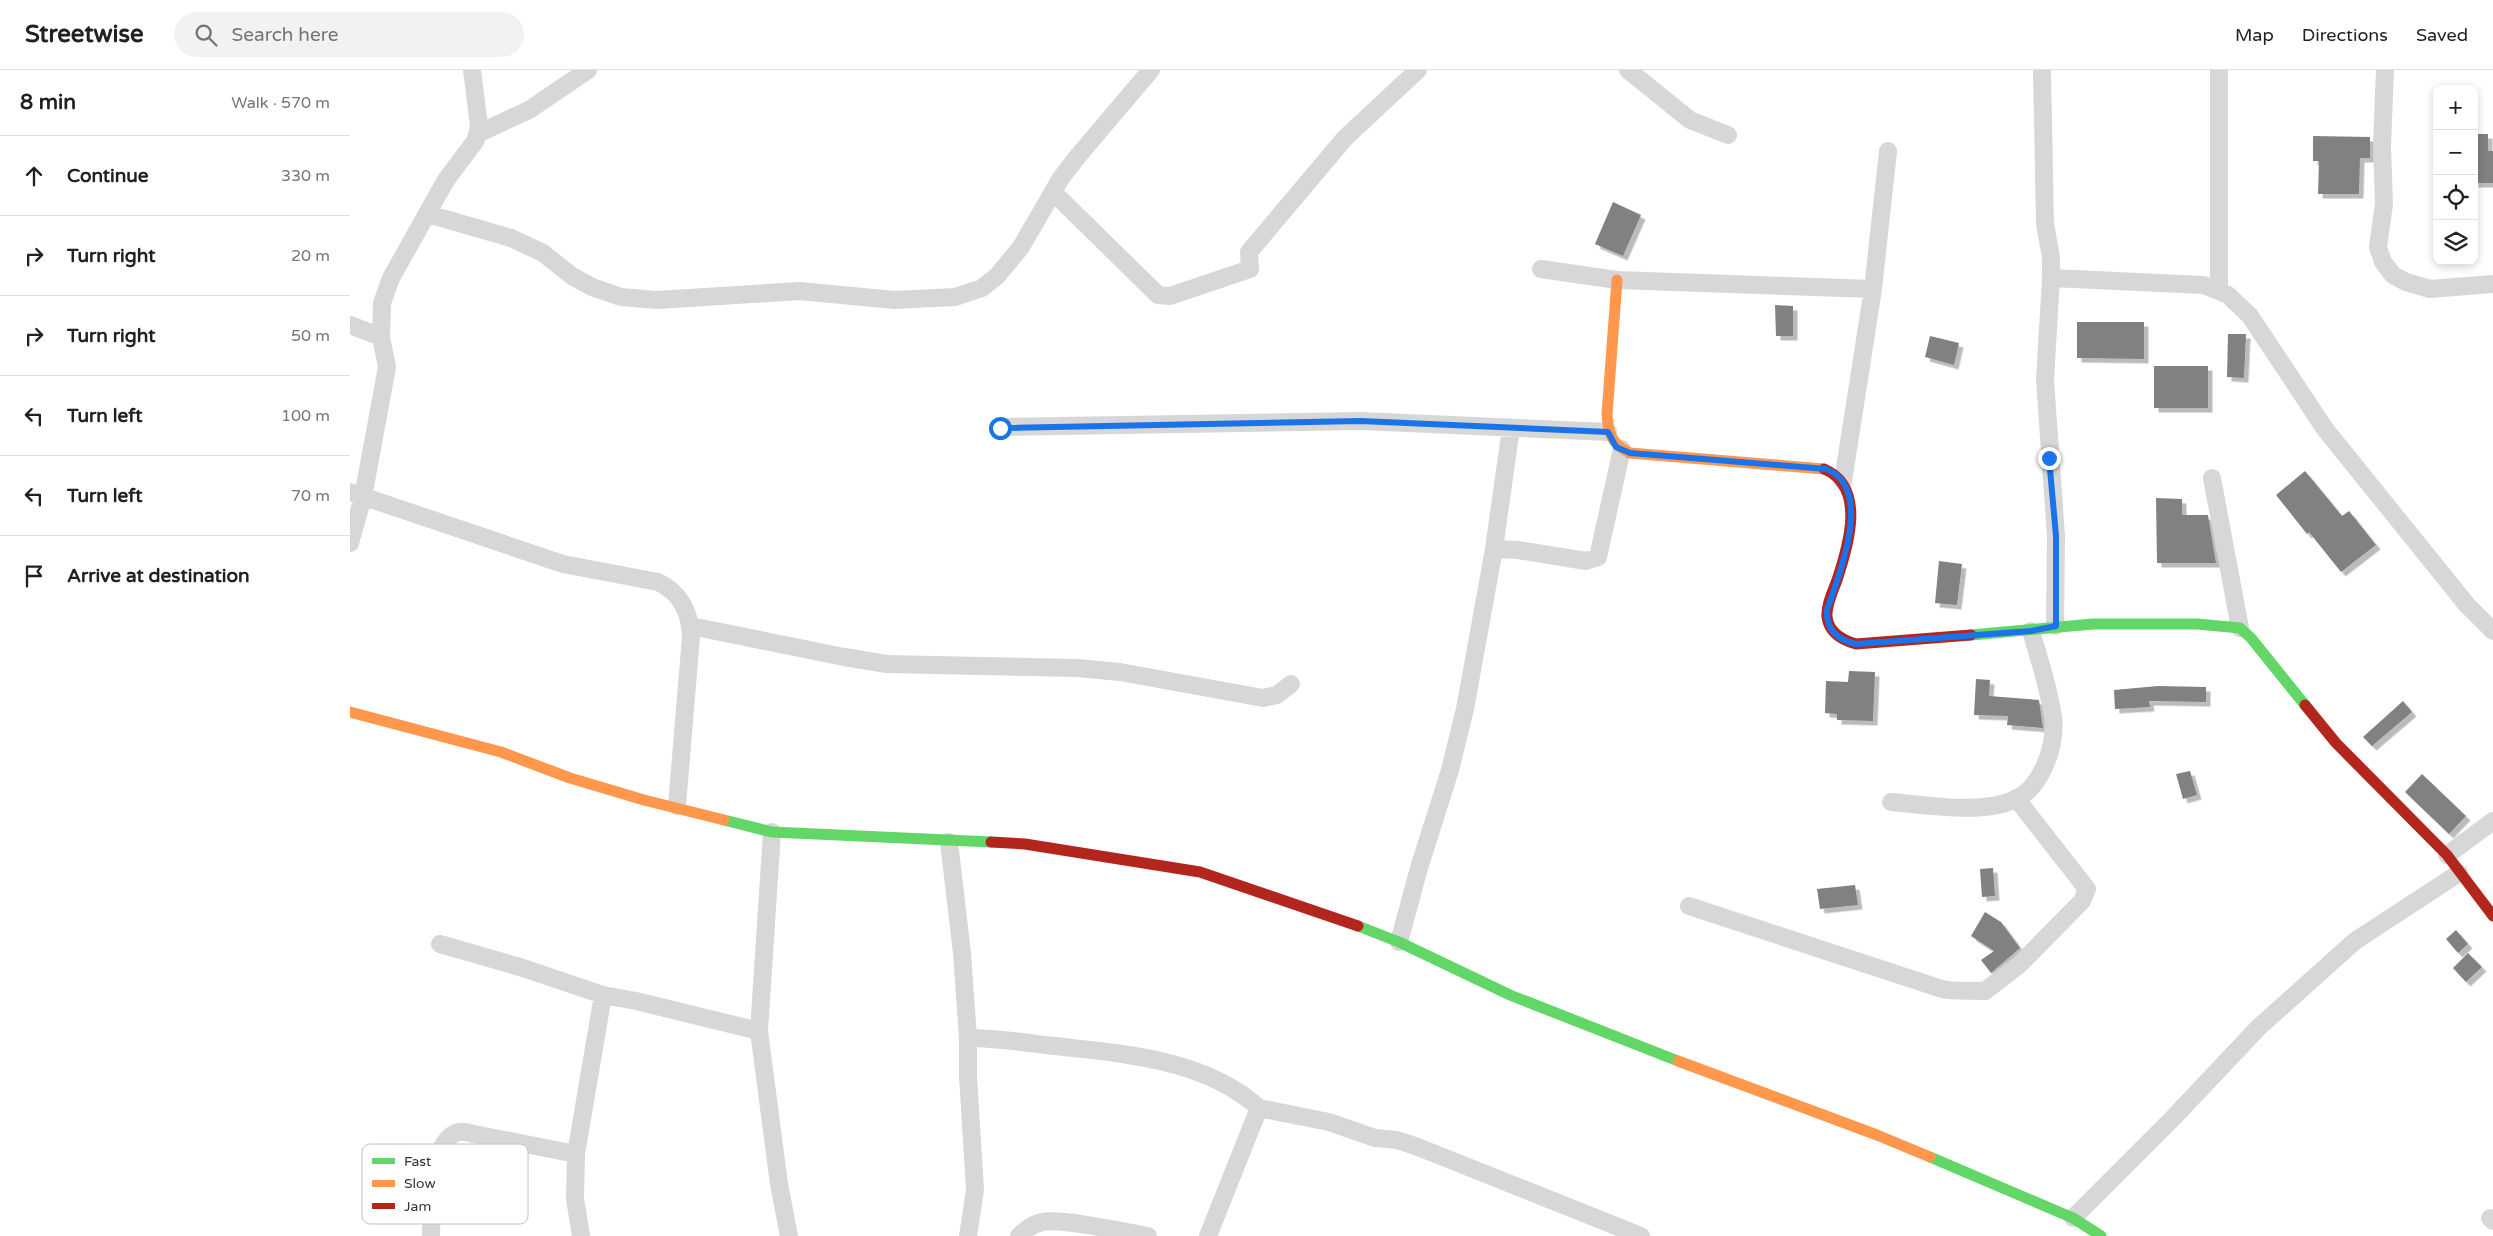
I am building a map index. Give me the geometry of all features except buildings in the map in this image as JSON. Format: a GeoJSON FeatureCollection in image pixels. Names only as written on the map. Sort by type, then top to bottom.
{"type":"FeatureCollection","features":[{"type":"Feature","properties":{"kind":"street"},"geometry":{"type":"LineString","coordinates":[[350,543],[356,495],[387,367],[380,337],[382,303],[391,278],[446,180],[476,140],[480,126],[472,70]]}},
{"type":"Feature","properties":{"kind":"street"},"geometry":{"type":"LineString","coordinates":[[477,134],[529,110],[588,70]]}},
{"type":"Feature","properties":{"kind":"street"},"geometry":{"type":"LineString","coordinates":[[428,214],[511,238],[543,253],[572,276],[592,287],[621,297],[657,300],[800,291],[894,300],[955,297],[982,288],[997,276],[1020,247],[1053,192],[1078,156],[1151,70]]}},
{"type":"Feature","properties":{"kind":"street"},"geometry":{"type":"LineString","coordinates":[[1053,192],[1158,295],[1170,296],[1250,269],[1249,252],[1306,183],[1345,138],[1418,70]]}},
{"type":"Feature","properties":{"kind":"street"},"geometry":{"type":"LineString","coordinates":[[1628,70],[1690,120],[1728,135]]}},
{"type":"Feature","properties":{"kind":"street"},"geometry":{"type":"LineString","coordinates":[[2042,70],[2044,224],[2051,256],[2045,380],[2056,536],[2056,626]]}},
{"type":"Feature","properties":{"kind":"street"},"geometry":{"type":"LineString","coordinates":[[2219,70],[2219,289]]}},
{"type":"Feature","properties":{"kind":"street"},"geometry":{"type":"LineString","coordinates":[[2385,70],[2382,146],[2384,204],[2378,247],[2383,262],[2393,275],[2406,282],[2430,289],[2493,284]]}},
{"type":"Feature","properties":{"kind":"street"},"geometry":{"type":"LineString","coordinates":[[1843,481],[1873,289],[1888,151]]}},
{"type":"Feature","properties":{"kind":"street"},"geometry":{"type":"LineString","coordinates":[[1541,269],[1617,280],[1873,289]]}},
{"type":"Feature","properties":{"kind":"street"},"geometry":{"type":"LineString","coordinates":[[2051,278],[2204,285],[2219,289],[2237,302],[2250,316],[2325,429],[2467,605],[2493,630]]}},
{"type":"Feature","properties":{"kind":"street"},"geometry":{"type":"LineString","coordinates":[[1617,280],[1615,286],[1608,432],[1616,447],[1630,453],[1826,469],[1836,473],[1849,491],[1851,505],[1847,545],[1827,610],[1827,620],[1837,637],[1845,642],[1856,644],[2031,631],[2056,626],[2196,624],[2240,628],[2251,638],[2336,743],[2447,855],[2493,916]]}},
{"type":"Feature","properties":{"kind":"street"},"geometry":{"type":"LineString","coordinates":[[350,325],[380,337]]}},
{"type":"Feature","properties":{"kind":"street"},"geometry":{"type":"LineString","coordinates":[[1000,428],[1361,421],[1608,432]]}},
{"type":"Feature","properties":{"kind":"street"},"geometry":{"type":"LineString","coordinates":[[1399,942],[1419,868],[1453,761],[1465,709],[1494,550],[1511,428]]}},
{"type":"Feature","properties":{"kind":"street"},"geometry":{"type":"LineString","coordinates":[[1494,550],[1518,550],[1586,561],[1598,557],[1622,449]]}},
{"type":"Feature","properties":{"kind":"street"},"geometry":{"type":"LineString","coordinates":[[2212,478],[2240,628]]}},
{"type":"Feature","properties":{"kind":"street"},"geometry":{"type":"LineString","coordinates":[[356,495],[563,564],[658,582],[670,588],[681,601],[689,615],[690,626],[688,697],[678,806]]}},
{"type":"Feature","properties":{"kind":"street"},"geometry":{"type":"LineString","coordinates":[[690,626],[886,664],[987,668],[1077,668],[1120,672],[1263,698],[1277,695],[1291,684]]}},
{"type":"Feature","properties":{"kind":"street"},"geometry":{"type":"LineString","coordinates":[[1891,802],[1957,808],[1998,804],[2016,798],[2033,787],[2040,776],[2054,740],[2053,717],[2031,631]]}},
{"type":"Feature","properties":{"kind":"street"},"geometry":{"type":"LineString","coordinates":[[350,712],[500,752],[570,778],[644,800],[678,806],[772,832],[949,842],[1025,844],[1200,872],[1318,911],[1399,942],[1510,995],[1604,1033],[1877,1135],[2073,1218],[2101,1236]]}},
{"type":"Feature","properties":{"kind":"street"},"geometry":{"type":"LineString","coordinates":[[1689,906],[1942,989],[1954,992],[1965,989],[1986,991],[2020,964],[2082,901],[2086,889],[2016,798]]}},
{"type":"Feature","properties":{"kind":"street"},"geometry":{"type":"LineString","coordinates":[[2447,855],[2493,821]]}},
{"type":"Feature","properties":{"kind":"street"},"geometry":{"type":"LineString","coordinates":[[772,832],[760,1031],[778,1184],[789,1236]]}},
{"type":"Feature","properties":{"kind":"street"},"geometry":{"type":"LineString","coordinates":[[949,842],[962,954],[968,1038],[968,1076],[975,1190],[968,1236]]}},
{"type":"Feature","properties":{"kind":"street"},"geometry":{"type":"LineString","coordinates":[[2073,1218],[2174,1118],[2259,1027],[2355,941],[2459,873]]}},
{"type":"Feature","properties":{"kind":"street"},"geometry":{"type":"LineString","coordinates":[[440,944],[523,968],[603,995],[636,1001],[760,1031]]}},
{"type":"Feature","properties":{"kind":"street"},"geometry":{"type":"LineString","coordinates":[[581,1236],[575,1199],[576,1154],[603,995]]}},
{"type":"Feature","properties":{"kind":"street"},"geometry":{"type":"LineString","coordinates":[[968,1038],[1012,1040],[1084,1048],[1167,1062],[1210,1076],[1243,1093],[1259,1108],[1329,1122],[1375,1138],[1397,1140],[1418,1147],[1641,1236]]}},
{"type":"Feature","properties":{"kind":"street"},"geometry":{"type":"LineString","coordinates":[[1208,1236],[1259,1108]]}},
{"type":"Feature","properties":{"kind":"street"},"geometry":{"type":"LineString","coordinates":[[445,1144],[459,1132],[525,1144]]}},
{"type":"Feature","properties":{"kind":"street"},"geometry":{"type":"LineString","coordinates":[[528,1145],[576,1154]]}},
{"type":"Feature","properties":{"kind":"street"},"geometry":{"type":"LineString","coordinates":[[1019,1236],[1030,1227],[1043,1222],[1062,1223],[1148,1236]]}},
{"type":"Feature","properties":{"kind":"traffic: fast"},"geometry":{"type":"LineString","coordinates":[[1971,635],[2093,624],[2197,624],[2240,628],[2251,638],[2305,705]]}},
{"type":"Feature","properties":{"kind":"traffic: fast"},"geometry":{"type":"LineString","coordinates":[[724,820],[772,832],[991,842]]}},
{"type":"Feature","properties":{"kind":"traffic: fast"},"geometry":{"type":"LineString","coordinates":[[1358,926],[1399,942],[1510,995],[1678,1061]]}},
{"type":"Feature","properties":{"kind":"traffic: fast"},"geometry":{"type":"LineString","coordinates":[[1930,1157],[2073,1218],[2101,1236]]}},
{"type":"Feature","properties":{"kind":"traffic: slow"},"geometry":{"type":"LineString","coordinates":[[1617,280],[1607,414],[1610,433],[1619,446],[1630,453],[1824,469]]}},
{"type":"Feature","properties":{"kind":"traffic: slow"},"geometry":{"type":"LineString","coordinates":[[350,712],[501,752],[570,778],[644,800],[724,820]]}},
{"type":"Feature","properties":{"kind":"traffic: slow"},"geometry":{"type":"LineString","coordinates":[[1678,1061],[1877,1135],[1930,1157]]}},
{"type":"Feature","properties":{"kind":"traffic: jam"},"geometry":{"type":"LineString","coordinates":[[1824,469],[1837,478],[1846,489],[1850,503],[1851,519],[1846,551],[1828,608],[1828,623],[1833,632],[1841,638],[1856,644],[1971,635]]}},
{"type":"Feature","properties":{"kind":"traffic: jam"},"geometry":{"type":"LineString","coordinates":[[2305,705],[2336,743],[2447,855],[2493,916]]}},
{"type":"Feature","properties":{"kind":"traffic: jam"},"geometry":{"type":"LineString","coordinates":[[991,842],[1025,844],[1200,872],[1358,926]]}},
{"type":"Feature","properties":{"kind":"route"},"geometry":{"type":"LineString","coordinates":[[1000,428],[1361,421],[1554,429],[1608,432],[1616,447],[1630,453],[1826,469],[1836,473],[1843,481],[1849,491],[1851,505],[1847,545],[1827,610],[1827,620],[1837,637],[1845,642],[1856,644],[1879,644],[1899,640],[2031,631],[2056,626],[2056,536],[2054,491],[2049,458]]}}]}
